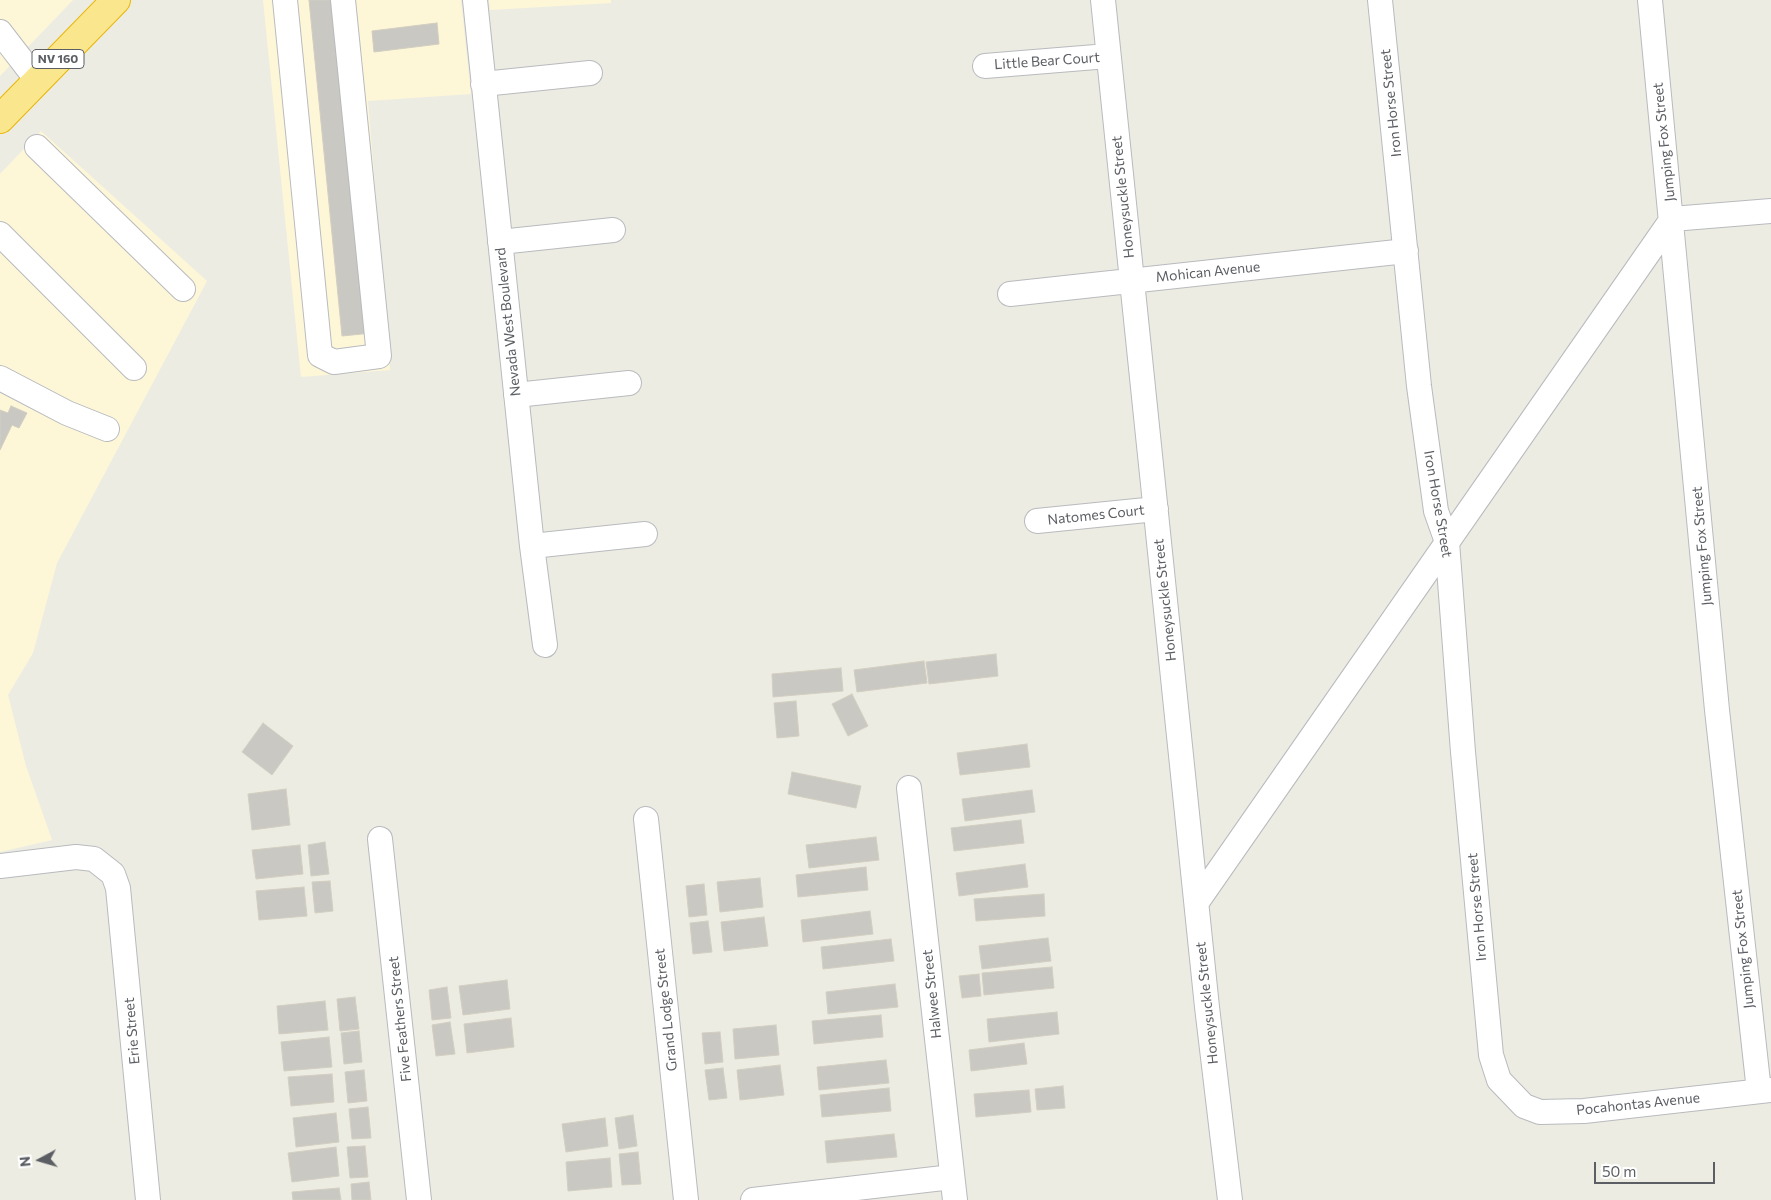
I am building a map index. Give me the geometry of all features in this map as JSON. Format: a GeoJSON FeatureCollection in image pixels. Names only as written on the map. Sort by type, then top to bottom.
{"type":"FeatureCollection","features":[{"type":"Feature","properties":{"kind":"highway","name":"NV 160"},"geometry":{"type":"LineString","coordinates":[[0,119],[116,0]]}},
{"type":"Feature","properties":{"kind":"street"},"geometry":{"type":"LineString","coordinates":[[284,0],[320,355],[334,362],[379,356],[343,0]]}},
{"type":"Feature","properties":{"kind":"street","name":"Nevada West Boulevard"},"geometry":{"type":"LineString","coordinates":[[474,0],[532,546],[545,645]]}},
{"type":"Feature","properties":{"kind":"street","name":"Honeysuckle Street"},"geometry":{"type":"LineString","coordinates":[[1103,0],[1230,1200]]}},
{"type":"Feature","properties":{"kind":"street","name":"Iron Horse Street"},"geometry":{"type":"LineString","coordinates":[[1380,0],[1418,386],[1436,511],[1447,542],[1463,752],[1491,1055],[1499,1080],[1512,1093]]}},
{"type":"Feature","properties":{"kind":"street","name":"Jumping Fox Street"},"geometry":{"type":"LineString","coordinates":[[1650,0],[1716,700],[1765,1090]]}},
{"type":"Feature","properties":{"kind":"street"},"geometry":{"type":"LineString","coordinates":[[0,32],[37,80]]}},
{"type":"Feature","properties":{"kind":"street","name":"Little Bear Court"},"geometry":{"type":"LineString","coordinates":[[985,66],[1108,56]]}},
{"type":"Feature","properties":{"kind":"street"},"geometry":{"type":"LineString","coordinates":[[484,84],[590,73]]}},
{"type":"Feature","properties":{"kind":"street"},"geometry":{"type":"LineString","coordinates":[[38,147],[183,289]]}},
{"type":"Feature","properties":{"kind":"street"},"geometry":{"type":"LineString","coordinates":[[1197,902],[1672,218],[1771,211]]}},
{"type":"Feature","properties":{"kind":"street"},"geometry":{"type":"LineString","coordinates":[[500,242],[613,230]]}},
{"type":"Feature","properties":{"kind":"street"},"geometry":{"type":"LineString","coordinates":[[0,234],[134,368]]}},
{"type":"Feature","properties":{"kind":"street","name":"Mohican Avenue"},"geometry":{"type":"LineString","coordinates":[[1010,294],[1406,251]]}},
{"type":"Feature","properties":{"kind":"street"},"geometry":{"type":"LineString","coordinates":[[0,378],[67,413],[107,429]]}},
{"type":"Feature","properties":{"kind":"street"},"geometry":{"type":"LineString","coordinates":[[516,395],[629,383]]}},
{"type":"Feature","properties":{"kind":"street","name":"Natomes Court"},"geometry":{"type":"LineString","coordinates":[[1037,521],[1156,509]]}},
{"type":"Feature","properties":{"kind":"street"},"geometry":{"type":"LineString","coordinates":[[532,546],[645,534]]}},
{"type":"Feature","properties":{"kind":"street","name":"Halwee Street"},"geometry":{"type":"LineString","coordinates":[[909,788],[953,1188]]}},
{"type":"Feature","properties":{"kind":"street","name":"Grand Lodge Street"},"geometry":{"type":"LineString","coordinates":[[646,819],[686,1200]]}},
{"type":"Feature","properties":{"kind":"street","name":"Five Feathers Street"},"geometry":{"type":"LineString","coordinates":[[380,839],[419,1200]]}},
{"type":"Feature","properties":{"kind":"street","name":"Erie Street"},"geometry":{"type":"LineString","coordinates":[[0,866],[76,857],[94,859],[106,866],[113,874],[118,888],[148,1200]]}},
{"type":"Feature","properties":{"kind":"street","name":"Pocahontas Avenue"},"geometry":{"type":"LineString","coordinates":[[1512,1093],[1524,1106],[1540,1112],[1584,1111],[1765,1090]]}},
{"type":"Feature","properties":{"kind":"street"},"geometry":{"type":"LineString","coordinates":[[753,1200],[953,1188]]}},
{"type":"Feature","properties":{"kind":"shaded area"},"geometry":{"type":"Polygon","coordinates":[[[0,0],[73,0],[0,76],[0,0]]]}},
{"type":"Feature","properties":{"kind":"shaded area"},"geometry":{"type":"Polygon","coordinates":[[[263,0],[461,0],[471,94],[368,101],[390,370],[301,377],[263,0]]]}},
{"type":"Feature","properties":{"kind":"shaded area"},"geometry":{"type":"Polygon","coordinates":[[[489,0],[611,0],[611,3],[490,10],[489,0]]]}},
{"type":"Feature","properties":{"kind":"shaded area"},"geometry":{"type":"Polygon","coordinates":[[[41,131],[207,281],[57,563],[33,653],[8,695],[26,766],[52,840],[0,852],[0,174],[41,131]]]}},
{"type":"Feature","properties":{"kind":"building"},"geometry":{"type":"Polygon","coordinates":[[[309,0],[339,0],[372,333],[342,336],[309,0]]]}},
{"type":"Feature","properties":{"kind":"building"},"geometry":{"type":"Polygon","coordinates":[[[437,23],[439,44],[374,52],[372,31],[437,23]]]}},
{"type":"Feature","properties":{"kind":"building"},"geometry":{"type":"Polygon","coordinates":[[[11,406],[27,413],[19,428],[12,425],[0,450],[0,410],[8,413],[11,406]]]}},
{"type":"Feature","properties":{"kind":"building"},"geometry":{"type":"Polygon","coordinates":[[[996,654],[998,676],[929,684],[926,662],[996,654]]]}},
{"type":"Feature","properties":{"kind":"building"},"geometry":{"type":"Polygon","coordinates":[[[924,661],[927,683],[857,692],[854,670],[924,661]]]}},
{"type":"Feature","properties":{"kind":"building"},"geometry":{"type":"Polygon","coordinates":[[[841,668],[843,691],[773,697],[772,674],[841,668]]]}},
{"type":"Feature","properties":{"kind":"building"},"geometry":{"type":"Polygon","coordinates":[[[852,694],[868,726],[848,736],[832,704],[852,694]]]}},
{"type":"Feature","properties":{"kind":"building"},"geometry":{"type":"Polygon","coordinates":[[[796,701],[799,736],[777,738],[774,703],[796,701]]]}},
{"type":"Feature","properties":{"kind":"building"},"geometry":{"type":"Polygon","coordinates":[[[263,723],[293,746],[272,775],[242,752],[263,723]]]}},
{"type":"Feature","properties":{"kind":"building"},"geometry":{"type":"Polygon","coordinates":[[[1027,744],[1030,767],[960,775],[957,753],[1027,744]]]}},
{"type":"Feature","properties":{"kind":"building"},"geometry":{"type":"Polygon","coordinates":[[[792,772],[861,786],[856,808],[788,794],[792,772]]]}},
{"type":"Feature","properties":{"kind":"building"},"geometry":{"type":"Polygon","coordinates":[[[286,789],[290,825],[252,830],[248,794],[286,789]]]}},
{"type":"Feature","properties":{"kind":"building"},"geometry":{"type":"Polygon","coordinates":[[[1032,790],[1035,812],[965,821],[962,799],[1032,790]]]}},
{"type":"Feature","properties":{"kind":"building"},"geometry":{"type":"Polygon","coordinates":[[[1021,820],[1024,843],[954,851],[951,828],[1021,820]]]}},
{"type":"Feature","properties":{"kind":"building"},"geometry":{"type":"Polygon","coordinates":[[[876,837],[879,860],[809,868],[806,845],[876,837]]]}},
{"type":"Feature","properties":{"kind":"building"},"geometry":{"type":"Polygon","coordinates":[[[325,842],[329,874],[311,876],[308,845],[325,842]]]}},
{"type":"Feature","properties":{"kind":"building"},"geometry":{"type":"Polygon","coordinates":[[[300,845],[303,874],[256,879],[252,850],[300,845]]]}},
{"type":"Feature","properties":{"kind":"building"},"geometry":{"type":"Polygon","coordinates":[[[1025,864],[1028,887],[959,896],[956,873],[1025,864]]]}},
{"type":"Feature","properties":{"kind":"building"},"geometry":{"type":"Polygon","coordinates":[[[866,867],[868,890],[798,897],[796,875],[866,867]]]}},
{"type":"Feature","properties":{"kind":"building"},"geometry":{"type":"Polygon","coordinates":[[[760,878],[763,907],[720,912],[717,882],[760,878]]]}},
{"type":"Feature","properties":{"kind":"building"},"geometry":{"type":"Polygon","coordinates":[[[330,881],[333,911],[315,913],[312,882],[330,881]]]}},
{"type":"Feature","properties":{"kind":"building"},"geometry":{"type":"Polygon","coordinates":[[[704,884],[707,915],[689,917],[686,886],[704,884]]]}},
{"type":"Feature","properties":{"kind":"building"},"geometry":{"type":"Polygon","coordinates":[[[304,887],[307,916],[259,920],[256,891],[304,887]]]}},
{"type":"Feature","properties":{"kind":"building"},"geometry":{"type":"Polygon","coordinates":[[[1044,894],[1045,916],[976,921],[974,899],[1044,894]]]}},
{"type":"Feature","properties":{"kind":"building"},"geometry":{"type":"Polygon","coordinates":[[[870,911],[873,934],[803,942],[801,920],[870,911]]]}},
{"type":"Feature","properties":{"kind":"building"},"geometry":{"type":"Polygon","coordinates":[[[764,917],[768,946],[724,951],[721,922],[764,917]]]}},
{"type":"Feature","properties":{"kind":"building"},"geometry":{"type":"Polygon","coordinates":[[[708,921],[712,952],[693,954],[690,923],[708,921]]]}},
{"type":"Feature","properties":{"kind":"building"},"geometry":{"type":"Polygon","coordinates":[[[1048,938],[1051,961],[982,969],[979,946],[1048,938]]]}},
{"type":"Feature","properties":{"kind":"building"},"geometry":{"type":"Polygon","coordinates":[[[891,939],[894,961],[823,969],[821,947],[891,939]]]}},
{"type":"Feature","properties":{"kind":"building"},"geometry":{"type":"Polygon","coordinates":[[[1052,967],[1054,988],[984,995],[982,973],[1052,967]]]}},
{"type":"Feature","properties":{"kind":"building"},"geometry":{"type":"Polygon","coordinates":[[[979,974],[981,996],[962,998],[959,976],[979,974]]]}},
{"type":"Feature","properties":{"kind":"building"},"geometry":{"type":"Polygon","coordinates":[[[507,980],[510,1009],[463,1015],[459,986],[507,980]]]}},
{"type":"Feature","properties":{"kind":"building"},"geometry":{"type":"Polygon","coordinates":[[[895,984],[898,1007],[828,1014],[826,992],[895,984]]]}},
{"type":"Feature","properties":{"kind":"building"},"geometry":{"type":"Polygon","coordinates":[[[447,987],[451,1018],[432,1020],[429,990],[447,987]]]}},
{"type":"Feature","properties":{"kind":"building"},"geometry":{"type":"Polygon","coordinates":[[[355,997],[359,1029],[340,1031],[337,999],[355,997]]]}},
{"type":"Feature","properties":{"kind":"building"},"geometry":{"type":"Polygon","coordinates":[[[325,1001],[328,1030],[279,1034],[277,1006],[325,1001]]]}},
{"type":"Feature","properties":{"kind":"building"},"geometry":{"type":"Polygon","coordinates":[[[1057,1012],[1059,1034],[989,1042],[987,1019],[1057,1012]]]}},
{"type":"Feature","properties":{"kind":"building"},"geometry":{"type":"Polygon","coordinates":[[[881,1015],[883,1037],[814,1044],[812,1021],[881,1015]]]}},
{"type":"Feature","properties":{"kind":"building"},"geometry":{"type":"Polygon","coordinates":[[[511,1018],[514,1047],[467,1053],[464,1024],[511,1018]]]}},
{"type":"Feature","properties":{"kind":"building"},"geometry":{"type":"Polygon","coordinates":[[[450,1022],[455,1054],[436,1056],[432,1025],[450,1022]]]}},
{"type":"Feature","properties":{"kind":"building"},"geometry":{"type":"Polygon","coordinates":[[[776,1025],[779,1055],[735,1059],[733,1029],[776,1025]]]}},
{"type":"Feature","properties":{"kind":"building"},"geometry":{"type":"Polygon","coordinates":[[[359,1031],[362,1062],[344,1064],[341,1033],[359,1031]]]}},
{"type":"Feature","properties":{"kind":"building"},"geometry":{"type":"Polygon","coordinates":[[[720,1032],[723,1062],[705,1064],[702,1033],[720,1032]]]}},
{"type":"Feature","properties":{"kind":"building"},"geometry":{"type":"Polygon","coordinates":[[[329,1037],[332,1067],[284,1071],[281,1042],[329,1037]]]}},
{"type":"Feature","properties":{"kind":"building"},"geometry":{"type":"Polygon","coordinates":[[[1024,1043],[1027,1064],[971,1071],[969,1050],[1024,1043]]]}},
{"type":"Feature","properties":{"kind":"building"},"geometry":{"type":"Polygon","coordinates":[[[886,1060],[889,1083],[819,1090],[817,1067],[886,1060]]]}},
{"type":"Feature","properties":{"kind":"building"},"geometry":{"type":"Polygon","coordinates":[[[780,1065],[784,1095],[740,1100],[737,1070],[780,1065]]]}},
{"type":"Feature","properties":{"kind":"building"},"geometry":{"type":"Polygon","coordinates":[[[723,1068],[727,1098],[709,1100],[705,1070],[723,1068]]]}},
{"type":"Feature","properties":{"kind":"building"},"geometry":{"type":"Polygon","coordinates":[[[364,1070],[367,1101],[348,1103],[345,1072],[364,1070]]]}},
{"type":"Feature","properties":{"kind":"building"},"geometry":{"type":"Polygon","coordinates":[[[332,1074],[334,1102],[291,1106],[288,1077],[332,1074]]]}},
{"type":"Feature","properties":{"kind":"building"},"geometry":{"type":"Polygon","coordinates":[[[1063,1086],[1065,1108],[1037,1110],[1035,1089],[1063,1086]]]}},
{"type":"Feature","properties":{"kind":"building"},"geometry":{"type":"Polygon","coordinates":[[[889,1088],[891,1111],[822,1117],[820,1095],[889,1088]]]}},
{"type":"Feature","properties":{"kind":"building"},"geometry":{"type":"Polygon","coordinates":[[[1029,1090],[1031,1112],[976,1117],[974,1094],[1029,1090]]]}},
{"type":"Feature","properties":{"kind":"building"},"geometry":{"type":"Polygon","coordinates":[[[368,1107],[371,1138],[352,1139],[349,1109],[368,1107]]]}},
{"type":"Feature","properties":{"kind":"building"},"geometry":{"type":"Polygon","coordinates":[[[336,1113],[339,1142],[296,1147],[293,1118],[336,1113]]]}},
{"type":"Feature","properties":{"kind":"building"},"geometry":{"type":"Polygon","coordinates":[[[633,1115],[637,1146],[619,1149],[615,1118],[633,1115]]]}},
{"type":"Feature","properties":{"kind":"building"},"geometry":{"type":"Polygon","coordinates":[[[605,1118],[608,1146],[566,1152],[562,1124],[605,1118]]]}},
{"type":"Feature","properties":{"kind":"building"},"geometry":{"type":"Polygon","coordinates":[[[894,1134],[897,1157],[827,1163],[825,1141],[894,1134]]]}},
{"type":"Feature","properties":{"kind":"building"},"geometry":{"type":"Polygon","coordinates":[[[365,1146],[368,1177],[350,1178],[347,1147],[365,1146]]]}},
{"type":"Feature","properties":{"kind":"building"},"geometry":{"type":"Polygon","coordinates":[[[336,1147],[339,1176],[292,1182],[288,1153],[336,1147]]]}},
{"type":"Feature","properties":{"kind":"building"},"geometry":{"type":"Polygon","coordinates":[[[638,1152],[641,1184],[622,1185],[619,1154],[638,1152]]]}},
{"type":"Feature","properties":{"kind":"building"},"geometry":{"type":"Polygon","coordinates":[[[610,1158],[612,1187],[568,1191],[566,1162],[610,1158]]]}},
{"type":"Feature","properties":{"kind":"building"},"geometry":{"type":"Polygon","coordinates":[[[369,1182],[371,1200],[352,1200],[351,1184],[369,1182]]]}},
{"type":"Feature","properties":{"kind":"building"},"geometry":{"type":"Polygon","coordinates":[[[339,1188],[341,1200],[293,1200],[292,1192],[339,1188]]]}}]}
